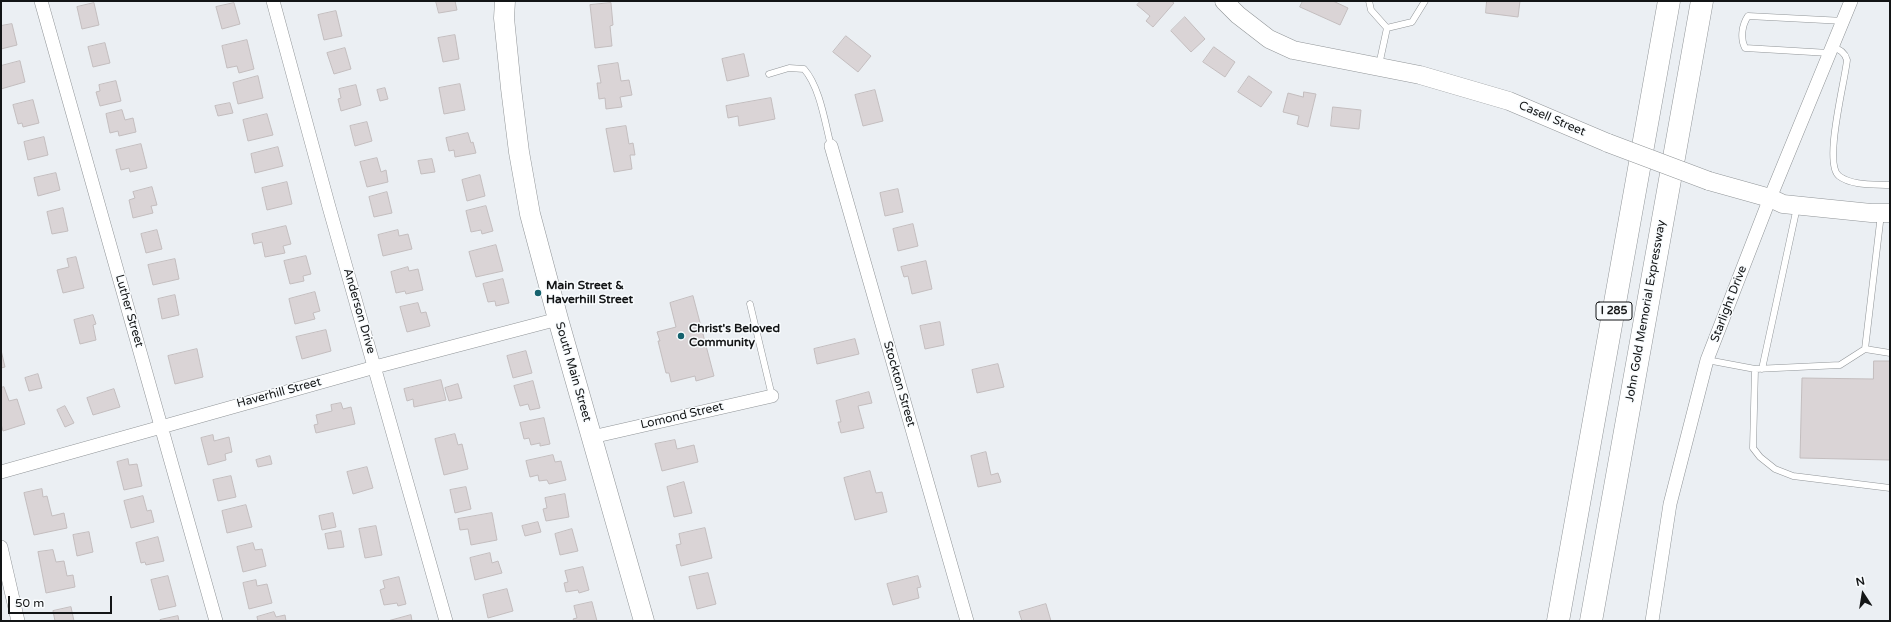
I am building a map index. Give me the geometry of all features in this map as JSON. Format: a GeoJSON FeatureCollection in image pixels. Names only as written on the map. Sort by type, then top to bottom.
{"type":"FeatureCollection","features":[{"type":"Feature","properties":{"kind":"highway","name":"I 285"},"geometry":{"type":"LineString","coordinates":[[1558,621],[1669,1]]}},
{"type":"Feature","properties":{"kind":"highway","name":"John Gold Memorial Expressway"},"geometry":{"type":"LineString","coordinates":[[1590,621],[1702,1]]}},
{"type":"Feature","properties":{"kind":"main road","name":"South Main Street"},"geometry":{"type":"LineString","coordinates":[[505,1],[504,18],[509,72],[519,152],[530,214],[558,319],[644,621]]}},
{"type":"Feature","properties":{"kind":"street","name":"Luther Street"},"geometry":{"type":"LineString","coordinates":[[41,1],[216,621]]}},
{"type":"Feature","properties":{"kind":"street","name":"Anderson Drive"},"geometry":{"type":"LineString","coordinates":[[273,1],[312,146],[446,621]]}},
{"type":"Feature","properties":{"kind":"street","name":"Casell Street"},"geometry":{"type":"LineString","coordinates":[[1224,1],[1238,15],[1269,39],[1293,50],[1420,75],[1509,101],[1608,143],[1709,181],[1770,198],[1783,204],[1886,213]]}},
{"type":"Feature","properties":{"kind":"street","name":"Starlight Drive"},"geometry":{"type":"LineString","coordinates":[[1652,621],[1670,504],[1707,360],[1770,198],[1832,51],[1851,1]]}},
{"type":"Feature","properties":{"kind":"street","name":"Stockton Street"},"geometry":{"type":"LineString","coordinates":[[831,146],[967,621]]}},
{"type":"Feature","properties":{"kind":"street","name":"Haverhill Street"},"geometry":{"type":"LineString","coordinates":[[1,472],[375,367],[558,319]]}},
{"type":"Feature","properties":{"kind":"street","name":"Lomond Street"},"geometry":{"type":"LineString","coordinates":[[592,437],[772,396]]}},
{"type":"Feature","properties":{"kind":"street"},"geometry":{"type":"LineString","coordinates":[[1,547],[18,621]]}},
{"type":"Feature","properties":{"kind":"lane"},"geometry":{"type":"LineString","coordinates":[[1369,1],[1371,10],[1387,28]]}},
{"type":"Feature","properties":{"kind":"lane"},"geometry":{"type":"LineString","coordinates":[[1387,28],[1412,22],[1425,1]]}},
{"type":"Feature","properties":{"kind":"lane"},"geometry":{"type":"LineString","coordinates":[[1844,21],[1748,16],[1743,24],[1743,43],[1745,48],[1832,51],[1840,49],[1846,56],[1847,60],[1832,146],[1834,168],[1839,176],[1850,181],[1890,185]]}},
{"type":"Feature","properties":{"kind":"lane"},"geometry":{"type":"LineString","coordinates":[[1379,67],[1387,28]]}},
{"type":"Feature","properties":{"kind":"lane"},"geometry":{"type":"LineString","coordinates":[[769,74],[789,68],[804,69],[810,76],[817,93],[831,146]]}},
{"type":"Feature","properties":{"kind":"lane"},"geometry":{"type":"LineString","coordinates":[[1762,369],[1797,205]]}},
{"type":"Feature","properties":{"kind":"lane"},"geometry":{"type":"LineString","coordinates":[[1865,350],[1878,237],[1886,213]]}},
{"type":"Feature","properties":{"kind":"lane"},"geometry":{"type":"LineString","coordinates":[[750,304],[772,396]]}},
{"type":"Feature","properties":{"kind":"lane"},"geometry":{"type":"LineString","coordinates":[[1707,360],[1762,369],[1840,365],[1865,350],[1890,353]]}},
{"type":"Feature","properties":{"kind":"lane"},"geometry":{"type":"LineString","coordinates":[[1755,369],[1753,448],[1760,457],[1774,469],[1793,476],[1890,488]]}},
{"type":"Feature","properties":{"kind":"building"},"geometry":{"type":"Polygon","coordinates":[[[436,1],[455,1],[457,10],[439,13],[436,1]]]}},
{"type":"Feature","properties":{"kind":"building"},"geometry":{"type":"Polygon","coordinates":[[[1141,1],[1171,1],[1174,3],[1153,27],[1146,21],[1150,16],[1137,5],[1141,1]]]}},
{"type":"Feature","properties":{"kind":"building"},"geometry":{"type":"Polygon","coordinates":[[[1303,1],[1333,1],[1348,8],[1340,25],[1300,7],[1303,1]]]}},
{"type":"Feature","properties":{"kind":"building"},"geometry":{"type":"Polygon","coordinates":[[[1487,1],[1520,1],[1518,17],[1486,13],[1487,1]]]}},
{"type":"Feature","properties":{"kind":"building"},"geometry":{"type":"Polygon","coordinates":[[[94,3],[99,25],[82,29],[77,7],[94,3]]]}},
{"type":"Feature","properties":{"kind":"building"},"geometry":{"type":"Polygon","coordinates":[[[234,3],[240,24],[222,29],[216,7],[234,3]]]}},
{"type":"Feature","properties":{"kind":"building"},"geometry":{"type":"Polygon","coordinates":[[[611,3],[613,25],[610,26],[612,46],[595,48],[590,5],[611,3]]]}},
{"type":"Feature","properties":{"kind":"building"},"geometry":{"type":"Polygon","coordinates":[[[336,11],[342,36],[324,40],[318,15],[336,11]]]}},
{"type":"Feature","properties":{"kind":"building"},"geometry":{"type":"Polygon","coordinates":[[[1185,17],[1205,39],[1191,52],[1171,31],[1185,17]]]}},
{"type":"Feature","properties":{"kind":"building"},"geometry":{"type":"Polygon","coordinates":[[[12,24],[17,45],[1,49],[1,26],[12,24]]]}},
{"type":"Feature","properties":{"kind":"building"},"geometry":{"type":"Polygon","coordinates":[[[455,35],[459,59],[443,62],[438,38],[455,35]]]}},
{"type":"Feature","properties":{"kind":"building"},"geometry":{"type":"Polygon","coordinates":[[[846,36],[871,56],[858,72],[833,52],[846,36]]]}},
{"type":"Feature","properties":{"kind":"building"},"geometry":{"type":"Polygon","coordinates":[[[247,40],[254,69],[239,73],[237,66],[227,68],[222,46],[247,40]]]}},
{"type":"Feature","properties":{"kind":"building"},"geometry":{"type":"Polygon","coordinates":[[[105,43],[110,63],[93,67],[88,47],[105,43]]]}},
{"type":"Feature","properties":{"kind":"building"},"geometry":{"type":"Polygon","coordinates":[[[1214,47],[1235,62],[1225,77],[1203,62],[1214,47]]]}},
{"type":"Feature","properties":{"kind":"building"},"geometry":{"type":"Polygon","coordinates":[[[345,48],[351,69],[334,74],[327,53],[345,48]]]}},
{"type":"Feature","properties":{"kind":"building"},"geometry":{"type":"Polygon","coordinates":[[[744,54],[749,76],[727,81],[722,59],[744,54]]]}},
{"type":"Feature","properties":{"kind":"building"},"geometry":{"type":"Polygon","coordinates":[[[20,61],[25,82],[1,89],[1,66],[20,61]]]}},
{"type":"Feature","properties":{"kind":"building"},"geometry":{"type":"Polygon","coordinates":[[[618,63],[621,81],[629,80],[632,95],[620,97],[622,107],[606,109],[605,98],[599,99],[597,83],[601,83],[598,66],[618,63]]]}},
{"type":"Feature","properties":{"kind":"building"},"geometry":{"type":"Polygon","coordinates":[[[258,76],[263,98],[238,104],[233,83],[258,76]]]}},
{"type":"Feature","properties":{"kind":"building"},"geometry":{"type":"Polygon","coordinates":[[[1249,76],[1272,92],[1261,107],[1238,92],[1249,76]]]}},
{"type":"Feature","properties":{"kind":"building"},"geometry":{"type":"Polygon","coordinates":[[[116,81],[121,101],[100,106],[96,92],[100,91],[99,85],[116,81]]]}},
{"type":"Feature","properties":{"kind":"building"},"geometry":{"type":"Polygon","coordinates":[[[460,84],[465,110],[444,114],[439,88],[460,84]]]}},
{"type":"Feature","properties":{"kind":"building"},"geometry":{"type":"Polygon","coordinates":[[[356,85],[361,105],[341,111],[338,99],[341,98],[339,89],[356,85]]]}},
{"type":"Feature","properties":{"kind":"building"},"geometry":{"type":"Polygon","coordinates":[[[385,88],[388,99],[380,101],[377,90],[385,88]]]}},
{"type":"Feature","properties":{"kind":"building"},"geometry":{"type":"Polygon","coordinates":[[[875,90],[883,121],[863,126],[855,95],[875,90]]]}},
{"type":"Feature","properties":{"kind":"building"},"geometry":{"type":"Polygon","coordinates":[[[1304,92],[1316,94],[1308,127],[1297,124],[1299,116],[1283,112],[1288,93],[1303,97],[1304,92]]]}},
{"type":"Feature","properties":{"kind":"building"},"geometry":{"type":"Polygon","coordinates":[[[771,98],[775,119],[739,126],[738,116],[728,118],[726,106],[771,98]]]}},
{"type":"Feature","properties":{"kind":"building"},"geometry":{"type":"Polygon","coordinates":[[[33,100],[39,123],[23,127],[22,123],[18,124],[13,105],[33,100]]]}},
{"type":"Feature","properties":{"kind":"building"},"geometry":{"type":"Polygon","coordinates":[[[230,103],[233,113],[218,116],[215,106],[230,103]]]}},
{"type":"Feature","properties":{"kind":"building"},"geometry":{"type":"Polygon","coordinates":[[[1333,107],[1361,110],[1359,129],[1331,126],[1333,107]]]}},
{"type":"Feature","properties":{"kind":"building"},"geometry":{"type":"Polygon","coordinates":[[[122,110],[125,120],[133,118],[136,132],[119,136],[118,131],[110,133],[106,114],[122,110]]]}},
{"type":"Feature","properties":{"kind":"building"},"geometry":{"type":"Polygon","coordinates":[[[267,114],[273,135],[248,141],[243,120],[267,114]]]}},
{"type":"Feature","properties":{"kind":"building"},"geometry":{"type":"Polygon","coordinates":[[[367,122],[372,141],[355,146],[350,126],[367,122]]]}},
{"type":"Feature","properties":{"kind":"building"},"geometry":{"type":"Polygon","coordinates":[[[626,126],[629,144],[633,143],[635,155],[630,155],[632,169],[614,172],[606,129],[626,126]]]}},
{"type":"Feature","properties":{"kind":"building"},"geometry":{"type":"Polygon","coordinates":[[[468,133],[471,143],[473,142],[476,153],[455,157],[454,150],[449,151],[446,138],[468,133]]]}},
{"type":"Feature","properties":{"kind":"building"},"geometry":{"type":"Polygon","coordinates":[[[44,137],[48,155],[28,160],[24,142],[44,137]]]}},
{"type":"Feature","properties":{"kind":"building"},"geometry":{"type":"Polygon","coordinates":[[[141,144],[147,168],[130,172],[129,168],[121,170],[116,150],[141,144]]]}},
{"type":"Feature","properties":{"kind":"building"},"geometry":{"type":"Polygon","coordinates":[[[278,147],[283,166],[255,173],[251,154],[278,147]]]}},
{"type":"Feature","properties":{"kind":"building"},"geometry":{"type":"Polygon","coordinates":[[[377,158],[381,172],[386,170],[388,182],[367,187],[360,162],[377,158]]]}},
{"type":"Feature","properties":{"kind":"building"},"geometry":{"type":"Polygon","coordinates":[[[432,159],[435,172],[421,174],[418,161],[432,159]]]}},
{"type":"Feature","properties":{"kind":"building"},"geometry":{"type":"Polygon","coordinates":[[[56,173],[60,190],[38,196],[34,178],[56,173]]]}},
{"type":"Feature","properties":{"kind":"building"},"geometry":{"type":"Polygon","coordinates":[[[480,175],[485,196],[467,201],[462,180],[480,175]]]}},
{"type":"Feature","properties":{"kind":"building"},"geometry":{"type":"Polygon","coordinates":[[[287,182],[292,204],[267,210],[262,188],[287,182]]]}},
{"type":"Feature","properties":{"kind":"building"},"geometry":{"type":"Polygon","coordinates":[[[152,187],[157,205],[151,206],[153,213],[133,218],[129,200],[135,198],[133,192],[152,187]]]}},
{"type":"Feature","properties":{"kind":"building"},"geometry":{"type":"Polygon","coordinates":[[[898,189],[903,212],[885,216],[880,193],[898,189]]]}},
{"type":"Feature","properties":{"kind":"building"},"geometry":{"type":"Polygon","coordinates":[[[387,192],[392,213],[374,217],[369,197],[387,192]]]}},
{"type":"Feature","properties":{"kind":"building"},"geometry":{"type":"Polygon","coordinates":[[[486,206],[493,231],[482,234],[481,230],[471,232],[466,211],[486,206]]]}},
{"type":"Feature","properties":{"kind":"building"},"geometry":{"type":"Polygon","coordinates":[[[63,208],[68,231],[52,234],[47,212],[63,208]]]}},
{"type":"Feature","properties":{"kind":"building"},"geometry":{"type":"Polygon","coordinates":[[[913,224],[918,246],[898,251],[893,229],[913,224]]]}},
{"type":"Feature","properties":{"kind":"building"},"geometry":{"type":"Polygon","coordinates":[[[286,226],[291,244],[283,246],[285,253],[265,257],[262,242],[254,244],[252,234],[286,226]]]}},
{"type":"Feature","properties":{"kind":"building"},"geometry":{"type":"Polygon","coordinates":[[[157,230],[162,249],[146,253],[141,234],[157,230]]]}},
{"type":"Feature","properties":{"kind":"building"},"geometry":{"type":"Polygon","coordinates":[[[398,230],[399,236],[408,234],[412,249],[383,256],[378,235],[398,230]]]}},
{"type":"Feature","properties":{"kind":"building"},"geometry":{"type":"Polygon","coordinates":[[[496,245],[503,271],[476,277],[469,252],[496,245]]]}},
{"type":"Feature","properties":{"kind":"building"},"geometry":{"type":"Polygon","coordinates":[[[306,256],[311,274],[303,276],[304,281],[290,284],[284,261],[306,256]]]}},
{"type":"Feature","properties":{"kind":"building"},"geometry":{"type":"Polygon","coordinates":[[[76,257],[84,288],[63,293],[57,270],[69,267],[67,259],[76,257]]]}},
{"type":"Feature","properties":{"kind":"building"},"geometry":{"type":"Polygon","coordinates":[[[175,259],[179,279],[153,285],[148,265],[175,259]]]}},
{"type":"Feature","properties":{"kind":"building"},"geometry":{"type":"Polygon","coordinates":[[[926,261],[932,289],[912,294],[908,276],[904,277],[901,267],[926,261]]]}},
{"type":"Feature","properties":{"kind":"building"},"geometry":{"type":"Polygon","coordinates":[[[408,267],[409,271],[418,269],[423,290],[406,294],[405,291],[396,293],[391,272],[408,267]]]}},
{"type":"Feature","properties":{"kind":"building"},"geometry":{"type":"Polygon","coordinates":[[[503,279],[509,303],[496,306],[495,301],[488,302],[483,284],[503,279]]]}},
{"type":"Feature","properties":{"kind":"building"},"geometry":{"type":"Polygon","coordinates":[[[315,292],[320,311],[313,313],[315,319],[295,324],[289,299],[315,292]]]}},
{"type":"Feature","properties":{"kind":"building"},"geometry":{"type":"Polygon","coordinates":[[[175,295],[179,315],[162,319],[158,299],[175,295]]]}},
{"type":"Feature","properties":{"kind":"building","name":"Christ's Beloved Community"},"geometry":{"type":"Polygon","coordinates":[[[693,296],[714,376],[696,381],[695,376],[671,382],[669,373],[666,373],[657,332],[676,327],[670,303],[693,296]]]}},
{"type":"Feature","properties":{"kind":"building"},"geometry":{"type":"Polygon","coordinates":[[[418,303],[421,313],[426,312],[430,326],[407,332],[400,307],[418,303]]]}},
{"type":"Feature","properties":{"kind":"building"},"geometry":{"type":"Polygon","coordinates":[[[93,315],[96,324],[93,325],[96,340],[80,344],[74,320],[93,315]]]}},
{"type":"Feature","properties":{"kind":"building"},"geometry":{"type":"Polygon","coordinates":[[[940,322],[944,345],[925,349],[920,326],[940,322]]]}},
{"type":"Feature","properties":{"kind":"building"},"geometry":{"type":"Polygon","coordinates":[[[326,330],[331,351],[302,359],[296,337],[326,330]]]}},
{"type":"Feature","properties":{"kind":"building"},"geometry":{"type":"Polygon","coordinates":[[[855,339],[859,354],[817,364],[814,349],[855,339]]]}},
{"type":"Feature","properties":{"kind":"building"},"geometry":{"type":"Polygon","coordinates":[[[197,349],[203,377],[175,384],[168,356],[197,349]]]}},
{"type":"Feature","properties":{"kind":"building"},"geometry":{"type":"Polygon","coordinates":[[[1,350],[5,367],[1,368],[1,350]]]}},
{"type":"Feature","properties":{"kind":"building"},"geometry":{"type":"Polygon","coordinates":[[[526,351],[532,373],[513,378],[507,356],[526,351]]]}},
{"type":"Feature","properties":{"kind":"building"},"geometry":{"type":"Polygon","coordinates":[[[1874,361],[1890,361],[1890,460],[1800,458],[1802,378],[1873,379],[1874,361]]]}},
{"type":"Feature","properties":{"kind":"building"},"geometry":{"type":"Polygon","coordinates":[[[998,364],[1004,387],[977,393],[972,370],[998,364]]]}},
{"type":"Feature","properties":{"kind":"building"},"geometry":{"type":"Polygon","coordinates":[[[38,374],[42,388],[29,391],[25,378],[38,374]]]}},
{"type":"Feature","properties":{"kind":"building"},"geometry":{"type":"Polygon","coordinates":[[[441,380],[446,400],[414,407],[413,399],[407,401],[404,389],[441,380]]]}},
{"type":"Feature","properties":{"kind":"building"},"geometry":{"type":"Polygon","coordinates":[[[533,381],[540,408],[530,410],[528,404],[520,406],[514,386],[533,381]]]}},
{"type":"Feature","properties":{"kind":"building"},"geometry":{"type":"Polygon","coordinates":[[[458,384],[462,398],[449,401],[445,388],[458,384]]]}},
{"type":"Feature","properties":{"kind":"building"},"geometry":{"type":"Polygon","coordinates":[[[4,387],[9,401],[17,399],[25,424],[3,431],[1,424],[1,388],[4,387]]]}},
{"type":"Feature","properties":{"kind":"building"},"geometry":{"type":"Polygon","coordinates":[[[114,389],[120,407],[93,415],[87,398],[114,389]]]}},
{"type":"Feature","properties":{"kind":"building"},"geometry":{"type":"Polygon","coordinates":[[[869,392],[872,403],[858,406],[864,428],[841,433],[838,422],[841,422],[836,401],[869,392]]]}},
{"type":"Feature","properties":{"kind":"building"},"geometry":{"type":"Polygon","coordinates":[[[341,403],[343,409],[351,407],[355,424],[316,433],[314,425],[318,424],[316,415],[332,411],[331,405],[341,403]]]}},
{"type":"Feature","properties":{"kind":"building"},"geometry":{"type":"Polygon","coordinates":[[[65,406],[74,423],[65,427],[57,410],[65,406]]]}},
{"type":"Feature","properties":{"kind":"building"},"geometry":{"type":"Polygon","coordinates":[[[544,418],[550,444],[540,446],[540,443],[531,445],[529,438],[524,439],[520,423],[544,418]]]}},
{"type":"Feature","properties":{"kind":"building"},"geometry":{"type":"Polygon","coordinates":[[[455,434],[458,445],[462,444],[468,469],[444,475],[435,439],[455,434]]]}},
{"type":"Feature","properties":{"kind":"building"},"geometry":{"type":"Polygon","coordinates":[[[213,435],[214,441],[229,437],[232,452],[225,454],[226,460],[208,465],[201,438],[213,435]]]}},
{"type":"Feature","properties":{"kind":"building"},"geometry":{"type":"Polygon","coordinates":[[[675,440],[677,449],[694,445],[698,462],[662,471],[655,444],[675,440]]]}},
{"type":"Feature","properties":{"kind":"building"},"geometry":{"type":"Polygon","coordinates":[[[986,452],[991,475],[998,473],[1001,482],[978,487],[971,456],[986,452]]]}},
{"type":"Feature","properties":{"kind":"building"},"geometry":{"type":"Polygon","coordinates":[[[553,455],[555,462],[561,461],[566,480],[549,484],[547,480],[539,481],[538,475],[530,477],[526,461],[553,455]]]}},
{"type":"Feature","properties":{"kind":"building"},"geometry":{"type":"Polygon","coordinates":[[[270,456],[272,464],[258,467],[256,460],[270,456]]]}},
{"type":"Feature","properties":{"kind":"building"},"geometry":{"type":"Polygon","coordinates":[[[128,459],[129,465],[137,464],[142,486],[124,490],[117,462],[128,459]]]}},
{"type":"Feature","properties":{"kind":"building"},"geometry":{"type":"Polygon","coordinates":[[[367,467],[373,488],[353,494],[347,472],[367,467]]]}},
{"type":"Feature","properties":{"kind":"building"},"geometry":{"type":"Polygon","coordinates":[[[870,471],[876,493],[882,492],[887,512],[855,520],[844,478],[870,471]]]}},
{"type":"Feature","properties":{"kind":"building"},"geometry":{"type":"Polygon","coordinates":[[[231,476],[236,497],[218,501],[213,480],[231,476]]]}},
{"type":"Feature","properties":{"kind":"building"},"geometry":{"type":"Polygon","coordinates":[[[684,482],[692,513],[674,517],[667,487],[684,482]]]}},
{"type":"Feature","properties":{"kind":"building"},"geometry":{"type":"Polygon","coordinates":[[[466,487],[471,509],[455,513],[450,490],[466,487]]]}},
{"type":"Feature","properties":{"kind":"building"},"geometry":{"type":"Polygon","coordinates":[[[42,489],[43,497],[47,496],[52,516],[64,513],[67,528],[34,535],[24,493],[42,489]]]}},
{"type":"Feature","properties":{"kind":"building"},"geometry":{"type":"Polygon","coordinates":[[[565,494],[569,517],[546,521],[543,509],[547,508],[545,498],[565,494]]]}},
{"type":"Feature","properties":{"kind":"building"},"geometry":{"type":"Polygon","coordinates":[[[143,496],[147,511],[151,510],[154,522],[131,528],[124,501],[143,496]]]}},
{"type":"Feature","properties":{"kind":"building"},"geometry":{"type":"Polygon","coordinates":[[[246,505],[252,527],[227,533],[222,511],[246,505]]]}},
{"type":"Feature","properties":{"kind":"building"},"geometry":{"type":"Polygon","coordinates":[[[333,513],[336,527],[322,530],[319,516],[333,513]]]}},
{"type":"Feature","properties":{"kind":"building"},"geometry":{"type":"Polygon","coordinates":[[[492,513],[497,540],[471,545],[468,529],[460,530],[458,519],[492,513]]]}},
{"type":"Feature","properties":{"kind":"building"},"geometry":{"type":"Polygon","coordinates":[[[538,522],[541,532],[525,536],[522,526],[538,522]]]}},
{"type":"Feature","properties":{"kind":"building"},"geometry":{"type":"Polygon","coordinates":[[[376,526],[382,555],[365,558],[359,529],[376,526]]]}},
{"type":"Feature","properties":{"kind":"building"},"geometry":{"type":"Polygon","coordinates":[[[705,528],[712,558],[681,566],[676,545],[681,544],[679,534],[705,528]]]}},
{"type":"Feature","properties":{"kind":"building"},"geometry":{"type":"Polygon","coordinates":[[[572,529],[578,551],[560,555],[555,534],[572,529]]]}},
{"type":"Feature","properties":{"kind":"building"},"geometry":{"type":"Polygon","coordinates":[[[341,531],[344,547],[328,549],[325,534],[341,531]]]}},
{"type":"Feature","properties":{"kind":"building"},"geometry":{"type":"Polygon","coordinates":[[[89,532],[93,552],[77,556],[73,535],[89,532]]]}},
{"type":"Feature","properties":{"kind":"building"},"geometry":{"type":"Polygon","coordinates":[[[158,537],[164,561],[146,565],[145,562],[141,563],[136,543],[158,537]]]}},
{"type":"Feature","properties":{"kind":"building"},"geometry":{"type":"Polygon","coordinates":[[[253,543],[255,550],[262,549],[266,566],[243,572],[237,547],[253,543]]]}},
{"type":"Feature","properties":{"kind":"building"},"geometry":{"type":"Polygon","coordinates":[[[53,550],[56,562],[64,561],[67,576],[73,575],[75,587],[46,593],[38,552],[53,550]]]}},
{"type":"Feature","properties":{"kind":"building"},"geometry":{"type":"Polygon","coordinates":[[[490,553],[492,563],[498,561],[502,573],[475,580],[470,558],[490,553]]]}},
{"type":"Feature","properties":{"kind":"building"},"geometry":{"type":"Polygon","coordinates":[[[583,567],[589,590],[579,593],[578,590],[566,592],[564,583],[568,582],[565,571],[583,567]]]}},
{"type":"Feature","properties":{"kind":"building"},"geometry":{"type":"Polygon","coordinates":[[[708,573],[716,604],[697,609],[689,577],[708,573]]]}},
{"type":"Feature","properties":{"kind":"building"},"geometry":{"type":"Polygon","coordinates":[[[168,576],[176,606],[159,610],[151,580],[168,576]]]}},
{"type":"Feature","properties":{"kind":"building"},"geometry":{"type":"Polygon","coordinates":[[[918,576],[921,587],[917,588],[919,598],[893,605],[887,584],[918,576]]]}},
{"type":"Feature","properties":{"kind":"building"},"geometry":{"type":"Polygon","coordinates":[[[399,577],[406,604],[398,606],[397,603],[384,605],[380,590],[385,588],[383,581],[399,577]]]}},
{"type":"Feature","properties":{"kind":"building"},"geometry":{"type":"Polygon","coordinates":[[[256,580],[257,586],[267,584],[272,603],[249,609],[243,583],[256,580]]]}},
{"type":"Feature","properties":{"kind":"building"},"geometry":{"type":"Polygon","coordinates":[[[507,589],[513,611],[488,618],[483,595],[507,589]]]}},
{"type":"Feature","properties":{"kind":"building"},"geometry":{"type":"Polygon","coordinates":[[[592,602],[597,621],[574,621],[573,619],[577,618],[574,606],[592,602]]]}},
{"type":"Feature","properties":{"kind":"building"},"geometry":{"type":"Polygon","coordinates":[[[1046,604],[1051,621],[1022,621],[1019,612],[1046,604]]]}},
{"type":"Feature","properties":{"kind":"building"},"geometry":{"type":"Polygon","coordinates":[[[71,607],[74,621],[55,621],[53,611],[71,607]]]}},
{"type":"Feature","properties":{"kind":"building"},"geometry":{"type":"Polygon","coordinates":[[[274,612],[276,617],[285,615],[286,621],[258,621],[257,617],[274,612]]]}},
{"type":"Feature","properties":{"kind":"building"},"geometry":{"type":"Polygon","coordinates":[[[411,615],[412,621],[388,621],[411,615]]]}},
{"type":"Feature","properties":{"kind":"building"},"geometry":{"type":"Polygon","coordinates":[[[178,616],[179,621],[160,621],[160,620],[178,616]]]}},
{"type":"Feature","properties":{"kind":"place","name":"Main Street & Haverhill Street"},"geometry":{"type":"Point","coordinates":[538,293]}},
{"type":"Feature","properties":{"kind":"place","name":"Christ's Beloved Community"},"geometry":{"type":"Point","coordinates":[681,336]}}]}
